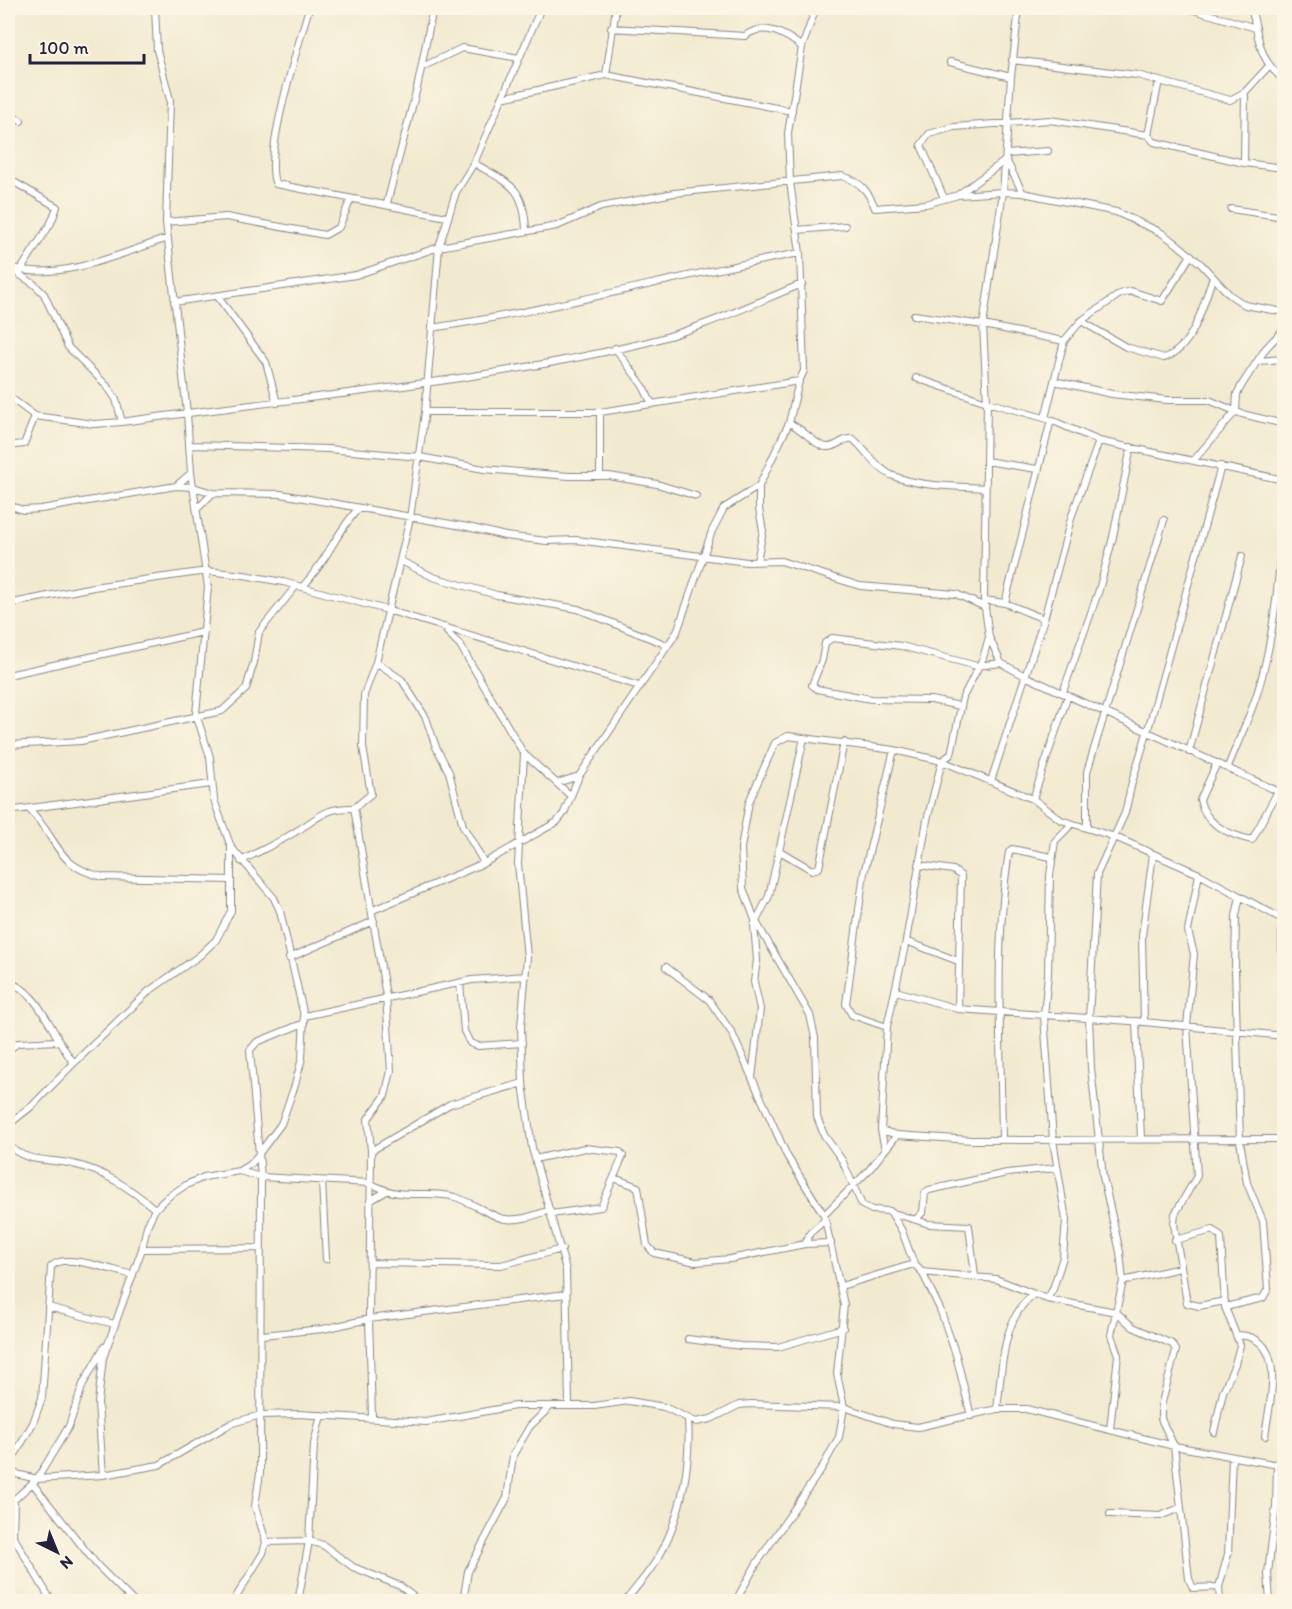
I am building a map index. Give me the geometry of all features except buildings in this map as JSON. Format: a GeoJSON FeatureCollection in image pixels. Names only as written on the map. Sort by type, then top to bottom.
{"type":"FeatureCollection","features":[{"type":"Feature","properties":{"kind":"street"},"geometry":{"type":"LineString","coordinates":[[8,1125],[32,1106],[148,991],[199,956],[216,940],[231,911],[231,847],[211,784],[210,757],[196,714],[207,609],[207,571],[191,472],[187,413],[166,222],[170,100],[157,50],[155,8]]}},
{"type":"Feature","properties":{"kind":"street"},"geometry":{"type":"LineString","coordinates":[[309,8],[277,130],[274,179],[280,186],[387,203],[447,217]]}},
{"type":"Feature","properties":{"kind":"street"},"geometry":{"type":"LineString","coordinates":[[387,203],[422,67],[433,8]]}},
{"type":"Feature","properties":{"kind":"street"},"geometry":{"type":"LineString","coordinates":[[241,861],[296,832],[320,813],[341,808],[354,808],[371,794],[363,747],[362,711],[364,695],[376,662],[410,518],[425,412],[439,247],[456,192],[474,163],[541,8]]}},
{"type":"Feature","properties":{"kind":"street"},"geometry":{"type":"LineString","coordinates":[[606,75],[616,8]]}},
{"type":"Feature","properties":{"kind":"street"},"geometry":{"type":"LineString","coordinates":[[758,561],[763,531],[759,509],[759,486],[789,423],[799,381],[804,371],[800,253],[790,182],[788,133],[802,47],[816,8]]}},
{"type":"Feature","properties":{"kind":"street"},"geometry":{"type":"LineString","coordinates":[[1001,663],[989,637],[984,604],[987,402],[984,325],[1007,157],[1012,60],[1019,8]]}},
{"type":"Feature","properties":{"kind":"street"},"geometry":{"type":"LineString","coordinates":[[1187,8],[1256,28]]}},
{"type":"Feature","properties":{"kind":"street"},"geometry":{"type":"LineString","coordinates":[[1251,8],[1269,67],[1284,80]]}},
{"type":"Feature","properties":{"kind":"street"},"geometry":{"type":"LineString","coordinates":[[612,28],[745,36],[754,30],[771,30],[787,36],[802,47]]}},
{"type":"Feature","properties":{"kind":"street"},"geometry":{"type":"LineString","coordinates":[[422,67],[462,48],[519,58]]}},
{"type":"Feature","properties":{"kind":"street"},"geometry":{"type":"LineString","coordinates":[[1012,60],[1137,75],[1230,100],[1245,92],[1269,67]]}},
{"type":"Feature","properties":{"kind":"street"},"geometry":{"type":"LineString","coordinates":[[950,62],[1011,77]]}},
{"type":"Feature","properties":{"kind":"street"},"geometry":{"type":"LineString","coordinates":[[502,98],[606,75],[792,111]]}},
{"type":"Feature","properties":{"kind":"street"},"geometry":{"type":"LineString","coordinates":[[1148,135],[1159,81]]}},
{"type":"Feature","properties":{"kind":"street"},"geometry":{"type":"LineString","coordinates":[[1244,163],[1245,92]]}},
{"type":"Feature","properties":{"kind":"street"},"geometry":{"type":"LineString","coordinates":[[8,113],[21,121]]}},
{"type":"Feature","properties":{"kind":"street"},"geometry":{"type":"LineString","coordinates":[[944,198],[921,145],[924,139],[937,131],[954,127],[1055,120],[1148,135],[1154,142],[1244,163],[1284,168]]}},
{"type":"Feature","properties":{"kind":"street"},"geometry":{"type":"LineString","coordinates":[[958,195],[1007,157],[1048,151]]}},
{"type":"Feature","properties":{"kind":"street"},"geometry":{"type":"LineString","coordinates":[[1007,157],[1023,193]]}},
{"type":"Feature","properties":{"kind":"street"},"geometry":{"type":"LineString","coordinates":[[474,163],[519,193],[525,214],[526,230]]}},
{"type":"Feature","properties":{"kind":"street"},"geometry":{"type":"LineString","coordinates":[[174,302],[218,297],[279,284],[356,274],[439,247],[557,226],[601,207],[674,193],[842,176],[850,178],[866,190],[875,208],[926,204],[958,195],[1003,192],[1023,193],[1116,213],[1160,232],[1191,255],[1230,295],[1245,305],[1284,312]]}},
{"type":"Feature","properties":{"kind":"street"},"geometry":{"type":"LineString","coordinates":[[8,279],[12,269],[51,223],[57,207],[14,182]]}},
{"type":"Feature","properties":{"kind":"street"},"geometry":{"type":"LineString","coordinates":[[166,222],[226,217],[325,235],[339,227],[351,199]]}},
{"type":"Feature","properties":{"kind":"street"},"geometry":{"type":"LineString","coordinates":[[1231,209],[1284,217]]}},
{"type":"Feature","properties":{"kind":"street"},"geometry":{"type":"LineString","coordinates":[[797,230],[845,226]]}},
{"type":"Feature","properties":{"kind":"street"},"geometry":{"type":"LineString","coordinates":[[12,269],[38,274],[58,272],[168,238]]}},
{"type":"Feature","properties":{"kind":"street"},"geometry":{"type":"LineString","coordinates":[[431,328],[506,314],[700,271],[800,253]]}},
{"type":"Feature","properties":{"kind":"street"},"geometry":{"type":"LineString","coordinates":[[1005,603],[1064,341],[1081,321],[1120,294],[1131,291],[1162,301],[1191,255]]}},
{"type":"Feature","properties":{"kind":"street"},"geometry":{"type":"LineString","coordinates":[[12,269],[44,294],[68,348],[107,386],[116,399],[122,422]]}},
{"type":"Feature","properties":{"kind":"street"},"geometry":{"type":"LineString","coordinates":[[1081,321],[1126,347],[1156,357],[1170,356],[1187,341],[1213,276]]}},
{"type":"Feature","properties":{"kind":"street"},"geometry":{"type":"LineString","coordinates":[[8,396],[35,416],[94,424],[277,403],[516,370],[645,343],[711,321],[801,284]]}},
{"type":"Feature","properties":{"kind":"street"},"geometry":{"type":"LineString","coordinates":[[218,297],[266,362],[277,403]]}},
{"type":"Feature","properties":{"kind":"street"},"geometry":{"type":"LineString","coordinates":[[914,315],[984,325],[1064,341]]}},
{"type":"Feature","properties":{"kind":"street"},"geometry":{"type":"LineString","coordinates":[[1194,460],[1236,411],[1237,394],[1258,361],[1284,329]]}},
{"type":"Feature","properties":{"kind":"street"},"geometry":{"type":"LineString","coordinates":[[615,348],[643,386],[652,404]]}},
{"type":"Feature","properties":{"kind":"street"},"geometry":{"type":"LineString","coordinates":[[1258,361],[1284,359]]}},
{"type":"Feature","properties":{"kind":"street"},"geometry":{"type":"LineString","coordinates":[[916,378],[987,402],[1048,419],[1099,441],[1284,480]]}},
{"type":"Feature","properties":{"kind":"street"},"geometry":{"type":"LineString","coordinates":[[425,412],[600,412],[799,381]]}},
{"type":"Feature","properties":{"kind":"street"},"geometry":{"type":"LineString","coordinates":[[1054,381],[1112,394],[1167,400],[1209,400],[1236,411],[1284,424]]}},
{"type":"Feature","properties":{"kind":"street"},"geometry":{"type":"LineString","coordinates":[[600,412],[600,475]]}},
{"type":"Feature","properties":{"kind":"street"},"geometry":{"type":"LineString","coordinates":[[8,443],[24,444],[35,416]]}},
{"type":"Feature","properties":{"kind":"street"},"geometry":{"type":"LineString","coordinates":[[789,423],[804,430],[823,447],[830,447],[849,438],[853,439],[869,457],[891,474],[935,484],[985,489]]}},
{"type":"Feature","properties":{"kind":"street"},"geometry":{"type":"LineString","coordinates":[[991,781],[1044,619],[1072,515],[1099,441]]}},
{"type":"Feature","properties":{"kind":"street"},"geometry":{"type":"LineString","coordinates":[[190,445],[328,449],[420,457],[484,469],[569,476],[600,475],[657,484],[696,496]]}},
{"type":"Feature","properties":{"kind":"street"},"geometry":{"type":"LineString","coordinates":[[1033,799],[1099,590],[1113,537],[1131,447]]}},
{"type":"Feature","properties":{"kind":"street"},"geometry":{"type":"LineString","coordinates":[[986,461],[1037,469]]}},
{"type":"Feature","properties":{"kind":"street"},"geometry":{"type":"LineString","coordinates":[[1110,1429],[1118,1358],[1112,1335],[1123,1281],[1120,1252],[1103,1177],[1091,1068],[1089,1018],[1097,874],[1125,813],[1221,466]]}},
{"type":"Feature","properties":{"kind":"street"},"geometry":{"type":"LineString","coordinates":[[176,486],[191,472]]}},
{"type":"Feature","properties":{"kind":"street"},"geometry":{"type":"LineString","coordinates":[[8,505],[23,510],[41,509],[176,486],[193,487],[213,493],[281,494],[410,518],[468,526],[505,536],[547,541],[577,540],[758,561],[782,561],[860,586],[956,594],[984,604],[1005,603],[1044,619]]}},
{"type":"Feature","properties":{"kind":"street"},"geometry":{"type":"LineString","coordinates":[[373,910],[484,863],[518,843],[548,830],[557,822],[579,776],[682,622],[712,531],[724,508],[759,486]]}},
{"type":"Feature","properties":{"kind":"street"},"geometry":{"type":"LineString","coordinates":[[198,508],[213,493]]}},
{"type":"Feature","properties":{"kind":"street"},"geometry":{"type":"LineString","coordinates":[[1228,767],[1257,694],[1263,668],[1283,550],[1284,502]]}},
{"type":"Feature","properties":{"kind":"street"},"geometry":{"type":"LineString","coordinates":[[8,745],[81,741],[119,735],[196,714],[222,711],[244,691],[254,662],[259,632],[299,586],[324,563],[340,531],[359,508]]}},
{"type":"Feature","properties":{"kind":"street"},"geometry":{"type":"LineString","coordinates":[[1087,827],[1087,772],[1164,520]]}},
{"type":"Feature","properties":{"kind":"street"},"geometry":{"type":"LineString","coordinates":[[1189,752],[1242,556]]}},
{"type":"Feature","properties":{"kind":"street"},"geometry":{"type":"LineString","coordinates":[[401,561],[433,577],[496,595],[578,609],[667,645]]}},
{"type":"Feature","properties":{"kind":"street"},"geometry":{"type":"LineString","coordinates":[[8,604],[93,586],[207,571],[299,586],[387,610],[639,686]]}},
{"type":"Feature","properties":{"kind":"street"},"geometry":{"type":"LineString","coordinates":[[442,628],[460,645],[524,754],[571,796]]}},
{"type":"Feature","properties":{"kind":"street"},"geometry":{"type":"LineString","coordinates":[[8,675],[203,632]]}},
{"type":"Feature","properties":{"kind":"street"},"geometry":{"type":"LineString","coordinates":[[885,1150],[881,1130],[887,1027],[906,942],[927,820],[942,761],[951,754],[960,706],[989,637]]}},
{"type":"Feature","properties":{"kind":"street"},"geometry":{"type":"LineString","coordinates":[[960,706],[931,700],[871,699],[817,689],[812,685],[822,660],[825,643],[832,638],[901,646],[977,666],[1001,663],[1148,734],[1228,767],[1281,792],[1252,840],[1218,827],[1204,813],[1200,800],[1206,782],[1217,763]]}},
{"type":"Feature","properties":{"kind":"street"},"geometry":{"type":"LineString","coordinates":[[376,662],[402,680],[426,718],[436,747],[449,772],[463,826],[484,863]]}},
{"type":"Feature","properties":{"kind":"street"},"geometry":{"type":"LineString","coordinates":[[975,1276],[969,1226],[929,1224],[890,1211],[872,1210],[862,1205],[852,1186],[849,1173],[824,1135],[817,1117],[815,1038],[810,1015],[755,920],[743,888],[741,848],[749,802],[774,743],[788,736],[844,742],[942,761],[1033,799],[1050,813],[1072,824],[1115,837],[1199,874],[1283,919],[1284,1023]]}},
{"type":"Feature","properties":{"kind":"street"},"geometry":{"type":"LineString","coordinates":[[752,1078],[760,1009],[754,982],[757,960],[755,920],[769,896],[804,738]]}},
{"type":"Feature","properties":{"kind":"street"},"geometry":{"type":"LineString","coordinates":[[778,850],[812,870],[819,868],[844,742]]}},
{"type":"Feature","properties":{"kind":"street"},"geometry":{"type":"LineString","coordinates":[[887,1027],[852,1015],[846,1004],[864,873],[894,750]]}},
{"type":"Feature","properties":{"kind":"street"},"geometry":{"type":"LineString","coordinates":[[524,754],[518,843],[518,883],[527,949],[522,1043],[523,1083],[529,1134],[535,1160],[562,1249],[566,1294],[569,1404]]}},
{"type":"Feature","properties":{"kind":"street"},"geometry":{"type":"LineString","coordinates":[[557,783],[579,776]]}},
{"type":"Feature","properties":{"kind":"street"},"geometry":{"type":"LineString","coordinates":[[8,812],[211,784]]}},
{"type":"Feature","properties":{"kind":"street"},"geometry":{"type":"LineString","coordinates":[[354,808],[386,996],[391,1071],[385,1096],[368,1119],[371,1151],[369,1319],[372,1417]]}},
{"type":"Feature","properties":{"kind":"street"},"geometry":{"type":"LineString","coordinates":[[29,809],[45,825],[62,857],[77,869],[90,874],[103,878],[231,880]]}},
{"type":"Feature","properties":{"kind":"street"},"geometry":{"type":"LineString","coordinates":[[1047,1299],[1059,1272],[1065,1241],[1066,1220],[1053,1140],[1044,1016],[1048,974],[1051,857],[1055,841],[1072,824]]}},
{"type":"Feature","properties":{"kind":"street"},"geometry":{"type":"LineString","coordinates":[[231,847],[274,898],[280,912],[304,1019],[302,1058],[286,1112],[260,1154],[239,1171]]}},
{"type":"Feature","properties":{"kind":"street"},"geometry":{"type":"LineString","coordinates":[[1002,1139],[1003,900],[1009,852],[1012,849],[1051,857]]}},
{"type":"Feature","properties":{"kind":"street"},"geometry":{"type":"LineString","coordinates":[[1144,1022],[1141,958],[1146,895],[1153,854]]}},
{"type":"Feature","properties":{"kind":"street"},"geometry":{"type":"LineString","coordinates":[[920,865],[953,870],[961,876],[958,1009]]}},
{"type":"Feature","properties":{"kind":"street"},"geometry":{"type":"LineString","coordinates":[[1199,874],[1188,931],[1194,954],[1187,1026],[1197,1176],[1175,1214],[1175,1240],[1185,1300],[1191,1306],[1263,1298],[1268,1289],[1263,1221],[1247,1183],[1240,1141],[1235,936],[1240,896]]}},
{"type":"Feature","properties":{"kind":"street"},"geometry":{"type":"LineString","coordinates":[[289,958],[374,921]]}},
{"type":"Feature","properties":{"kind":"street"},"geometry":{"type":"LineString","coordinates":[[906,942],[958,961]]}},
{"type":"Feature","properties":{"kind":"street"},"geometry":{"type":"LineString","coordinates":[[666,967],[709,1000],[720,1012],[786,1156],[824,1217],[841,1286],[843,1328],[837,1374],[844,1407],[839,1437],[822,1468],[757,1563],[735,1602]]}},
{"type":"Feature","properties":{"kind":"street"},"geometry":{"type":"LineString","coordinates":[[233,1602],[263,1553],[266,1542],[254,1497],[260,1473],[261,1177],[250,1050],[257,1042],[304,1019],[386,996],[526,976]]}},
{"type":"Feature","properties":{"kind":"street"},"geometry":{"type":"LineString","coordinates":[[8,983],[16,984],[37,1004],[48,1020],[57,1041],[74,1063]]}},
{"type":"Feature","properties":{"kind":"street"},"geometry":{"type":"LineString","coordinates":[[460,984],[464,1031],[470,1044],[478,1046],[522,1043]]}},
{"type":"Feature","properties":{"kind":"street"},"geometry":{"type":"LineString","coordinates":[[896,991],[958,1009],[1136,1021],[1284,1036]]}},
{"type":"Feature","properties":{"kind":"street"},"geometry":{"type":"LineString","coordinates":[[1136,1021],[1142,1139]]}},
{"type":"Feature","properties":{"kind":"street"},"geometry":{"type":"LineString","coordinates":[[8,1050],[22,1043],[57,1041]]}},
{"type":"Feature","properties":{"kind":"street"},"geometry":{"type":"LineString","coordinates":[[371,1151],[450,1104],[523,1083]]}},
{"type":"Feature","properties":{"kind":"street"},"geometry":{"type":"LineString","coordinates":[[1284,1090],[1284,1148]]}},
{"type":"Feature","properties":{"kind":"street"},"geometry":{"type":"LineString","coordinates":[[881,1130],[897,1135],[961,1140],[1100,1138],[1240,1141],[1284,1139]]}},
{"type":"Feature","properties":{"kind":"street"},"geometry":{"type":"LineString","coordinates":[[805,1244],[810,1233],[897,1135]]}},
{"type":"Feature","properties":{"kind":"street"},"geometry":{"type":"LineString","coordinates":[[8,1144],[20,1156],[74,1164],[123,1183],[155,1209]]}},
{"type":"Feature","properties":{"kind":"street"},"geometry":{"type":"LineString","coordinates":[[8,1505],[35,1481],[69,1426],[83,1384],[114,1324],[142,1249],[147,1226],[155,1209],[169,1196],[204,1177],[239,1171],[261,1177],[370,1183],[385,1192],[400,1195],[452,1196],[505,1220],[550,1212],[598,1209],[623,1156],[620,1152],[585,1148],[535,1160]]}},
{"type":"Feature","properties":{"kind":"street"},"geometry":{"type":"LineString","coordinates":[[916,1219],[923,1212],[925,1193],[929,1190],[1007,1173],[1056,1167]]}},
{"type":"Feature","properties":{"kind":"street"},"geometry":{"type":"LineString","coordinates":[[614,1178],[638,1187],[647,1245],[654,1253],[696,1262],[730,1259],[805,1244],[831,1243]]}},
{"type":"Feature","properties":{"kind":"street"},"geometry":{"type":"LineString","coordinates":[[322,1182],[326,1259]]}},
{"type":"Feature","properties":{"kind":"street"},"geometry":{"type":"LineString","coordinates":[[370,1201],[385,1192]]}},
{"type":"Feature","properties":{"kind":"street"},"geometry":{"type":"LineString","coordinates":[[890,1211],[902,1230],[914,1264],[922,1272],[954,1347],[971,1416]]}},
{"type":"Feature","properties":{"kind":"street"},"geometry":{"type":"LineString","coordinates":[[1175,1240],[1213,1230],[1220,1233],[1225,1304],[1238,1335],[1238,1356],[1223,1392],[1214,1432]]}},
{"type":"Feature","properties":{"kind":"street"},"geometry":{"type":"LineString","coordinates":[[142,1249],[261,1248]]}},
{"type":"Feature","properties":{"kind":"street"},"geometry":{"type":"LineString","coordinates":[[370,1263],[501,1265],[562,1249]]}},
{"type":"Feature","properties":{"kind":"street"},"geometry":{"type":"LineString","coordinates":[[8,1467],[39,1410],[51,1268],[60,1260],[65,1259],[133,1275]]}},
{"type":"Feature","properties":{"kind":"street"},"geometry":{"type":"LineString","coordinates":[[841,1286],[914,1264]]}},
{"type":"Feature","properties":{"kind":"street"},"geometry":{"type":"LineString","coordinates":[[1123,1281],[1180,1268]]}},
{"type":"Feature","properties":{"kind":"street"},"geometry":{"type":"LineString","coordinates":[[922,1272],[975,1276],[1008,1282],[1047,1299],[1116,1312],[1133,1327],[1172,1344],[1176,1350],[1161,1419],[1174,1446],[1190,1584],[1193,1588],[1219,1587]]}},
{"type":"Feature","properties":{"kind":"street"},"geometry":{"type":"LineString","coordinates":[[262,1335],[323,1329],[369,1319],[566,1294]]}},
{"type":"Feature","properties":{"kind":"street"},"geometry":{"type":"LineString","coordinates":[[997,1409],[1007,1341],[1017,1311],[1024,1301],[1034,1294]]}},
{"type":"Feature","properties":{"kind":"street"},"geometry":{"type":"LineString","coordinates":[[48,1307],[114,1324]]}},
{"type":"Feature","properties":{"kind":"street"},"geometry":{"type":"LineString","coordinates":[[688,1339],[741,1346],[778,1347],[843,1328]]}},
{"type":"Feature","properties":{"kind":"street"},"geometry":{"type":"LineString","coordinates":[[1238,1335],[1245,1335],[1262,1344],[1272,1363],[1265,1436]]}},
{"type":"Feature","properties":{"kind":"street"},"geometry":{"type":"LineString","coordinates":[[103,1475],[98,1384],[107,1341]]}},
{"type":"Feature","properties":{"kind":"street"},"geometry":{"type":"LineString","coordinates":[[8,1472],[35,1481],[103,1475],[159,1465],[232,1423],[261,1415],[281,1413],[426,1422],[515,1406],[569,1404],[594,1406],[639,1401],[664,1407],[688,1421],[703,1422],[729,1409],[751,1404],[844,1407],[893,1424],[912,1426],[997,1409],[1043,1412],[1174,1446],[1284,1466]]}},
{"type":"Feature","properties":{"kind":"street"},"geometry":{"type":"LineString","coordinates":[[462,1602],[468,1571],[507,1498],[513,1455],[530,1426],[551,1406]]}},
{"type":"Feature","properties":{"kind":"street"},"geometry":{"type":"LineString","coordinates":[[298,1602],[309,1541],[314,1444],[321,1415]]}},
{"type":"Feature","properties":{"kind":"street"},"geometry":{"type":"LineString","coordinates":[[625,1602],[658,1557],[669,1536],[688,1459],[688,1421]]}},
{"type":"Feature","properties":{"kind":"street"},"geometry":{"type":"LineString","coordinates":[[1220,1602],[1219,1587],[1228,1554],[1232,1457]]}},
{"type":"Feature","properties":{"kind":"street"},"geometry":{"type":"LineString","coordinates":[[1270,1602],[1268,1573],[1276,1507],[1276,1464]]}},
{"type":"Feature","properties":{"kind":"street"},"geometry":{"type":"LineString","coordinates":[[35,1481],[97,1565],[134,1602]]}},
{"type":"Feature","properties":{"kind":"street"},"geometry":{"type":"LineString","coordinates":[[14,1500],[13,1536],[52,1602]]}},
{"type":"Feature","properties":{"kind":"street"},"geometry":{"type":"LineString","coordinates":[[1110,1514],[1160,1516],[1180,1508]]}},
{"type":"Feature","properties":{"kind":"street"},"geometry":{"type":"LineString","coordinates":[[266,1542],[309,1541],[330,1548],[353,1567],[400,1586],[420,1602]]}}]}
